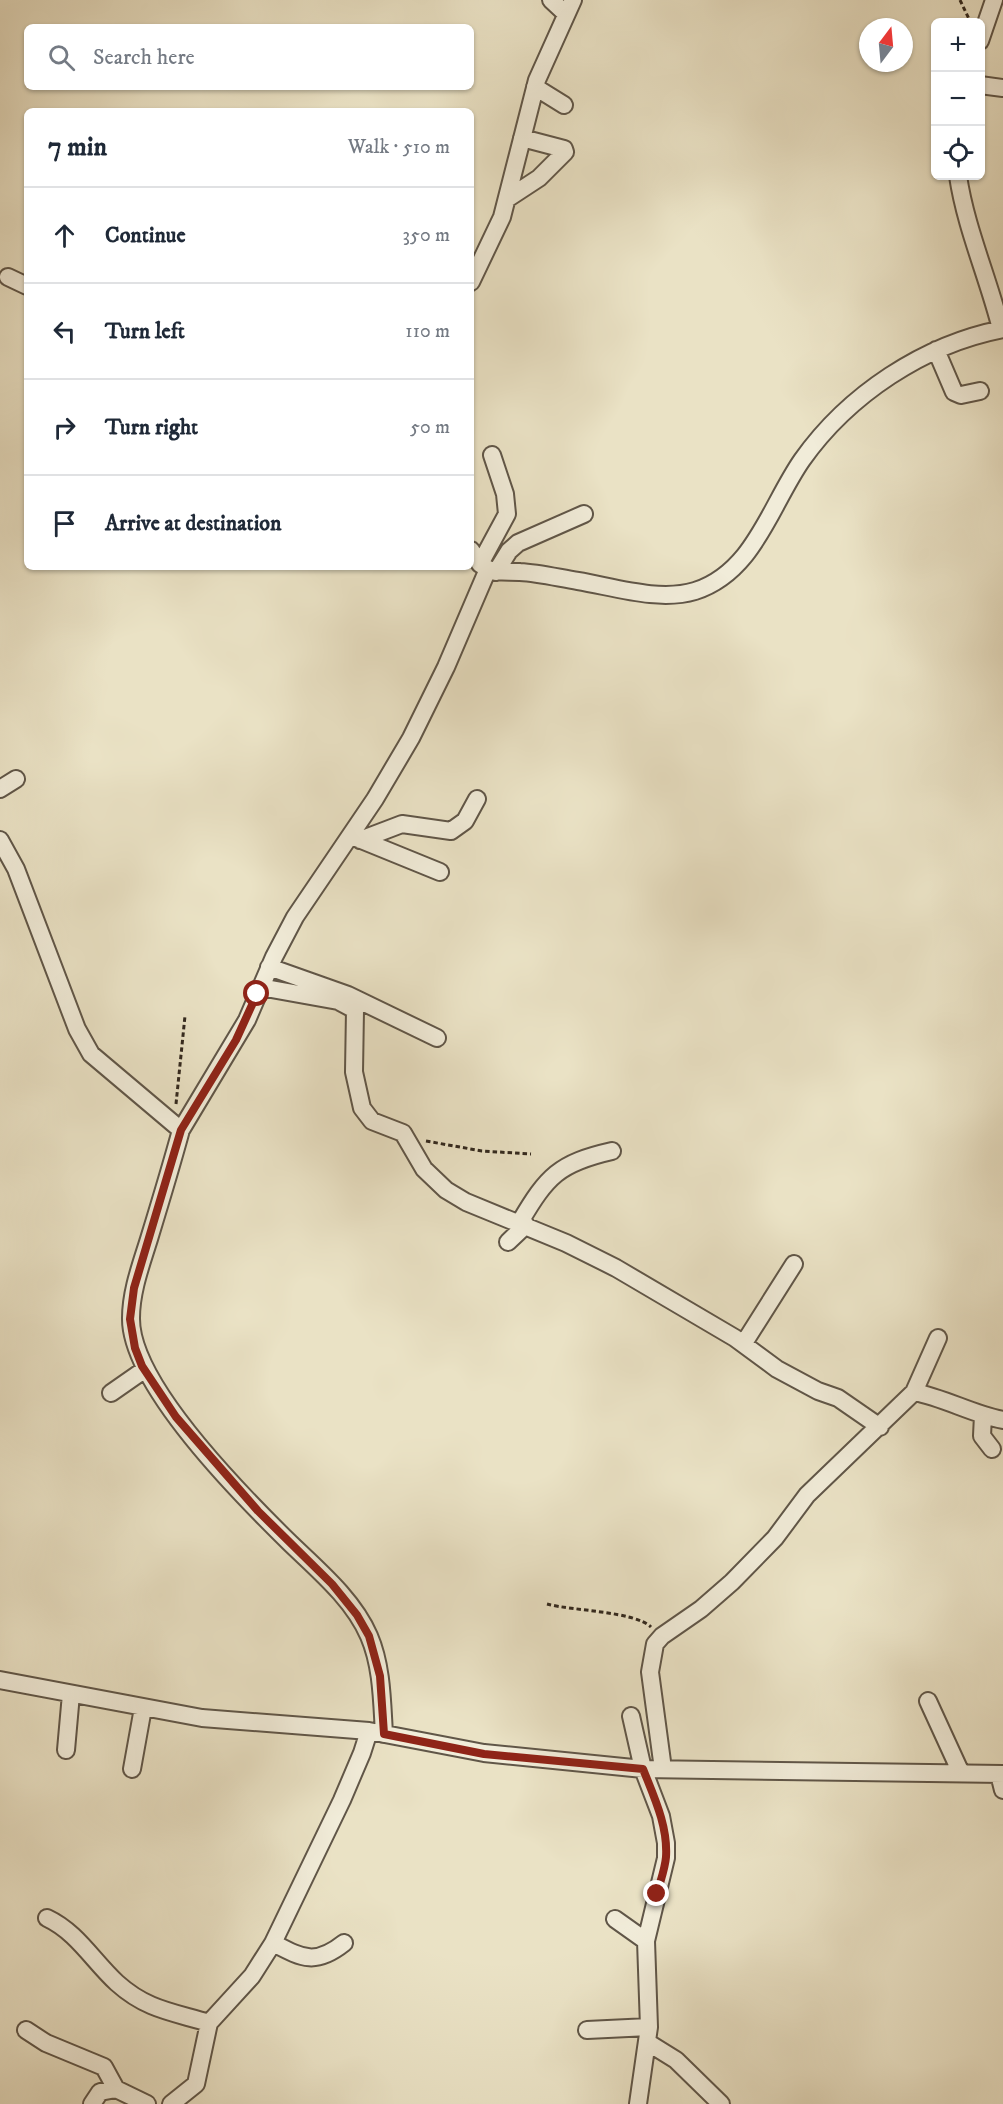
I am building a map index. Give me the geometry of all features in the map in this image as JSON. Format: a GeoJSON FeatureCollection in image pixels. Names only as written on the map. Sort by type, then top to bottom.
{"type":"FeatureCollection","features":[{"type":"Feature","properties":{"kind":"street"},"geometry":{"type":"LineString","coordinates":[[474,276],[502,217],[535,87],[569,7],[551,0]]}},
{"type":"Feature","properties":{"kind":"street"},"geometry":{"type":"LineString","coordinates":[[985,28],[994,0]]}},
{"type":"Feature","properties":{"kind":"street"},"geometry":{"type":"LineString","coordinates":[[985,86],[1003,88]]}},
{"type":"Feature","properties":{"kind":"street"},"geometry":{"type":"LineString","coordinates":[[535,87],[564,105]]}},
{"type":"Feature","properties":{"kind":"street"},"geometry":{"type":"LineString","coordinates":[[507,199],[539,178],[565,152],[564,149],[522,138]]}},
{"type":"Feature","properties":{"kind":"street"},"geometry":{"type":"LineString","coordinates":[[484,564],[643,593],[673,594],[693,591],[711,584],[731,571],[749,552],[802,460],[838,416],[867,392],[936,350],[1002,329],[969,233],[958,180]]}},
{"type":"Feature","properties":{"kind":"street"},"geometry":{"type":"LineString","coordinates":[[8,277],[24,285]]}},
{"type":"Feature","properties":{"kind":"street"},"geometry":{"type":"LineString","coordinates":[[936,350],[954,392],[961,395],[980,391]]}},
{"type":"Feature","properties":{"kind":"street"},"geometry":{"type":"LineString","coordinates":[[171,2104],[196,2084],[209,2023],[252,1976],[273,1943],[376,1732],[380,1676],[369,1636],[357,1615],[332,1584],[258,1511],[176,1417],[144,1370],[135,1348],[130,1319],[134,1288],[177,1127],[236,1040],[269,967],[295,917],[355,838],[411,738],[446,667],[484,564],[507,514],[505,494],[492,455]]}},
{"type":"Feature","properties":{"kind":"street"},"geometry":{"type":"LineString","coordinates":[[484,564],[509,551],[518,543],[584,514]]}},
{"type":"Feature","properties":{"kind":"street"},"geometry":{"type":"LineString","coordinates":[[0,789],[16,779]]}},
{"type":"Feature","properties":{"kind":"street"},"geometry":{"type":"LineString","coordinates":[[355,838],[402,824],[451,831],[465,821],[477,799]]}},
{"type":"Feature","properties":{"kind":"street"},"geometry":{"type":"LineString","coordinates":[[355,838],[440,872]]}},
{"type":"Feature","properties":{"kind":"street"},"geometry":{"type":"LineString","coordinates":[[0,840],[16,869],[77,1029],[91,1054],[177,1127]]}},
{"type":"Feature","properties":{"kind":"street"},"geometry":{"type":"LineString","coordinates":[[269,967],[348,995],[437,1038]]}},
{"type":"Feature","properties":{"kind":"street"},"geometry":{"type":"LineString","coordinates":[[260,987],[338,1001],[355,1010],[354,1072],[363,1108],[372,1121],[403,1133],[424,1169],[446,1190],[466,1202],[523,1224],[616,1268],[744,1343],[777,1369],[818,1391],[838,1398],[880,1427]]}},
{"type":"Feature","properties":{"kind":"street"},"geometry":{"type":"LineString","coordinates":[[508,1242],[523,1224],[538,1191],[563,1168],[586,1157],[612,1151]]}},
{"type":"Feature","properties":{"kind":"street"},"geometry":{"type":"LineString","coordinates":[[744,1343],[794,1264]]}},
{"type":"Feature","properties":{"kind":"street"},"geometry":{"type":"LineString","coordinates":[[663,1769],[650,1672],[655,1644],[662,1636],[701,1609],[732,1582],[775,1538],[807,1495],[914,1392],[938,1338]]}},
{"type":"Feature","properties":{"kind":"street"},"geometry":{"type":"LineString","coordinates":[[111,1393],[144,1370]]}},
{"type":"Feature","properties":{"kind":"street"},"geometry":{"type":"LineString","coordinates":[[914,1392],[948,1400],[983,1415],[1003,1420]]}},
{"type":"Feature","properties":{"kind":"street"},"geometry":{"type":"LineString","coordinates":[[983,1415],[982,1436],[992,1449]]}},
{"type":"Feature","properties":{"kind":"street"},"geometry":{"type":"LineString","coordinates":[[0,1680],[202,1718],[376,1732],[484,1754],[643,1769],[962,1773],[1002,1779]]}},
{"type":"Feature","properties":{"kind":"street"},"geometry":{"type":"LineString","coordinates":[[66,1750],[72,1694]]}},
{"type":"Feature","properties":{"kind":"street"},"geometry":{"type":"LineString","coordinates":[[928,1701],[962,1773]]}},
{"type":"Feature","properties":{"kind":"street"},"geometry":{"type":"LineString","coordinates":[[132,1769],[143,1708]]}},
{"type":"Feature","properties":{"kind":"street"},"geometry":{"type":"LineString","coordinates":[[631,1716],[643,1769],[661,1816],[666,1851],[646,1941],[648,2034],[638,2104]]}},
{"type":"Feature","properties":{"kind":"street"},"geometry":{"type":"LineString","coordinates":[[47,1918],[72,1933],[99,1965],[139,1999],[168,2013],[209,2023]]}},
{"type":"Feature","properties":{"kind":"street"},"geometry":{"type":"LineString","coordinates":[[615,1919],[646,1941]]}},
{"type":"Feature","properties":{"kind":"street"},"geometry":{"type":"LineString","coordinates":[[273,1943],[308,1959],[333,1952],[344,1943]]}},
{"type":"Feature","properties":{"kind":"street"},"geometry":{"type":"LineString","coordinates":[[26,2030],[46,2043],[104,2067],[116,2089],[147,2104]]}},
{"type":"Feature","properties":{"kind":"street"},"geometry":{"type":"LineString","coordinates":[[587,2030],[648,2034],[721,2104]]}},
{"type":"Feature","properties":{"kind":"street"},"geometry":{"type":"LineString","coordinates":[[92,2104],[100,2092],[116,2089]]}},
{"type":"Feature","properties":{"kind":"path"},"geometry":{"type":"LineString","coordinates":[[960,0],[969,18]]}},
{"type":"Feature","properties":{"kind":"path"},"geometry":{"type":"LineString","coordinates":[[177,1127],[185,1016]]}},
{"type":"Feature","properties":{"kind":"path"},"geometry":{"type":"LineString","coordinates":[[419,1136],[433,1143],[531,1155]]}},
{"type":"Feature","properties":{"kind":"path"},"geometry":{"type":"LineString","coordinates":[[547,1604],[568,1610],[636,1618],[662,1636]]}},
{"type":"Feature","properties":{"kind":"route"},"geometry":{"type":"LineString","coordinates":[[257,994],[236,1040],[205,1093],[185,1120],[181,1130],[134,1288],[130,1319],[135,1348],[142,1366],[176,1417],[258,1511],[332,1584],[357,1615],[369,1636],[380,1676],[384,1734],[484,1754],[643,1769],[661,1816],[666,1843],[666,1858],[657,1894]]}}]}
